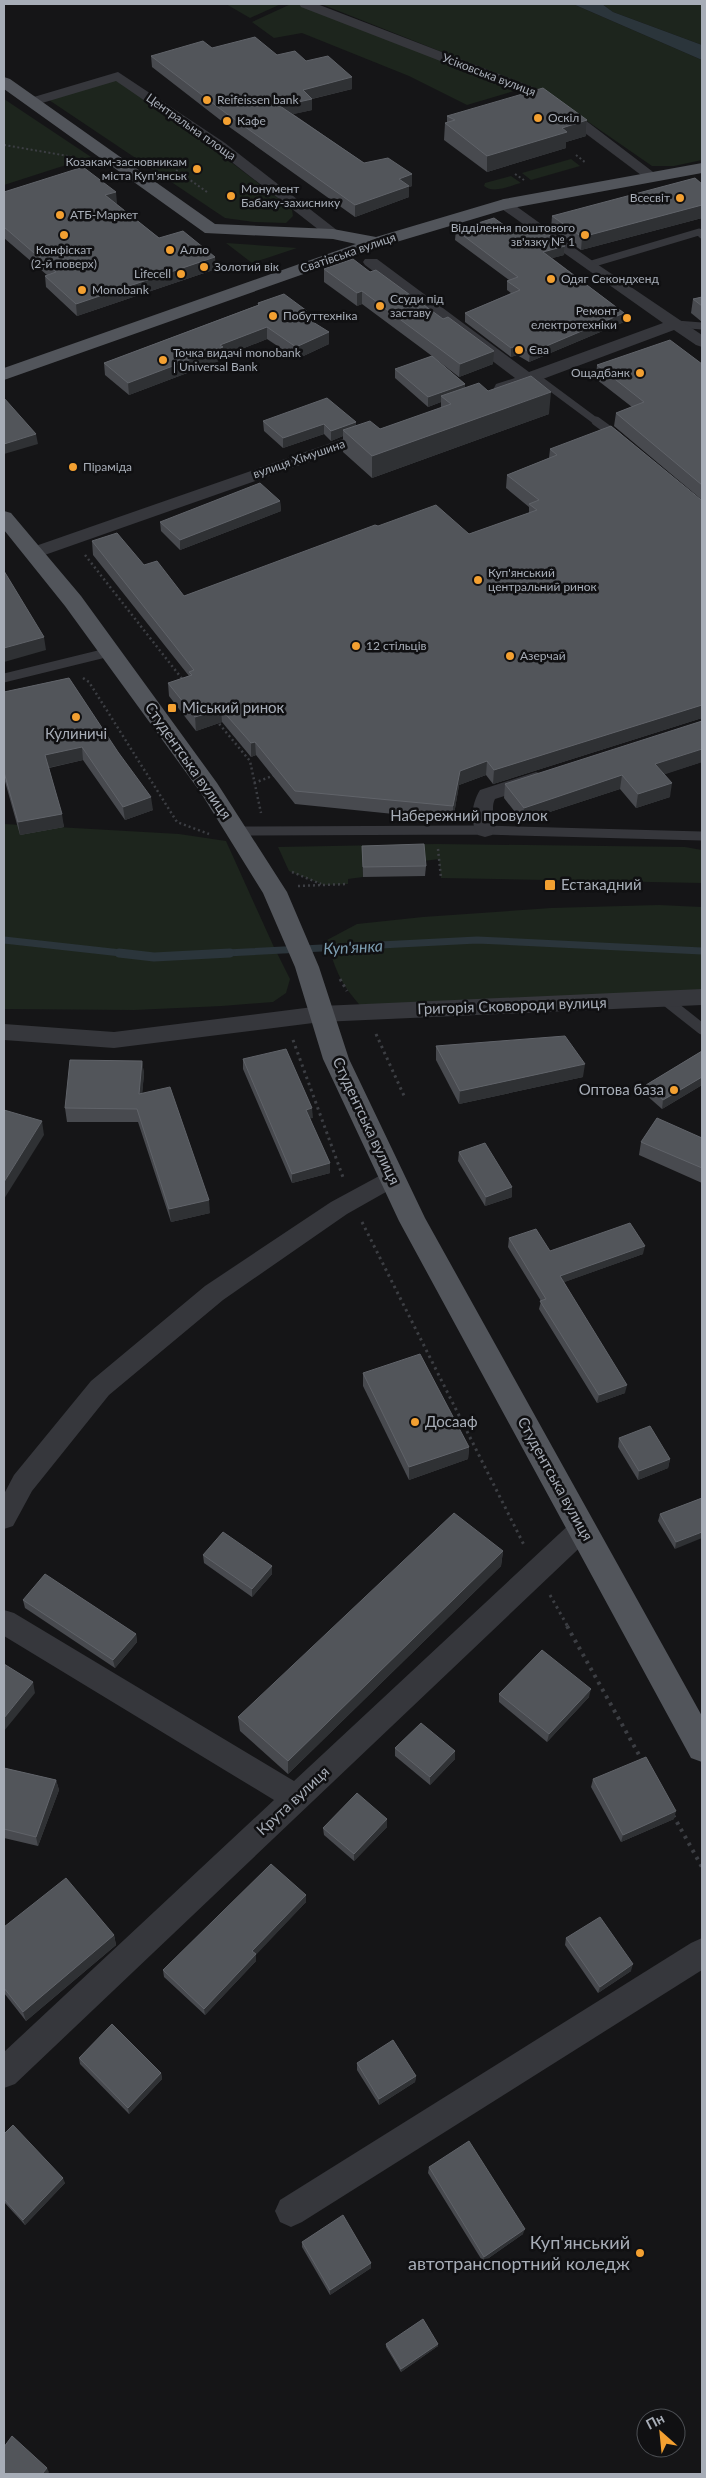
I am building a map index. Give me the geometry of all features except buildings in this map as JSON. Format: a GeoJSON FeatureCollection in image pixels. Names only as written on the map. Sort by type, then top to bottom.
{"type":"FeatureCollection","features":[{"type":"Feature","properties":{"kind":"main road","name":"Центральна площа"},"geometry":{"type":"LineString","coordinates":[[4,82],[211,229],[333,234],[377,242]]}},
{"type":"Feature","properties":{"kind":"main road","name":"Сватівська вулиця"},"geometry":{"type":"LineString","coordinates":[[4,374],[377,242],[504,204],[702,168]]}},
{"type":"Feature","properties":{"kind":"main road","name":"Студентська вулиця"},"geometry":{"type":"LineString","coordinates":[[4,517],[73,601],[209,788],[227,834],[275,892],[300,950],[308,1016],[336,1059],[413,1221],[702,1747]]}},
{"type":"Feature","properties":{"kind":"street","name":"Усіковська вулиця"},"geometry":{"type":"LineString","coordinates":[[306,4],[546,97],[654,178]]}},
{"type":"Feature","properties":{"kind":"street","name":"Центральна площа"},"geometry":{"type":"LineString","coordinates":[[32,102],[118,76],[220,146],[333,234]]}},
{"type":"Feature","properties":{"kind":"street"},"geometry":{"type":"LineString","coordinates":[[504,204],[588,265],[702,342]]}},
{"type":"Feature","properties":{"kind":"street"},"geometry":{"type":"LineString","coordinates":[[371,262],[531,378]]}},
{"type":"Feature","properties":{"kind":"street"},"geometry":{"type":"LineString","coordinates":[[482,395],[676,324]]}},
{"type":"Feature","properties":{"kind":"street","name":"вулиця Хімушина"},"geometry":{"type":"LineString","coordinates":[[34,553],[390,427]]}},
{"type":"Feature","properties":{"kind":"street"},"geometry":{"type":"LineString","coordinates":[[485,830],[482,805],[487,794],[551,774]]}},
{"type":"Feature","properties":{"kind":"street","name":"Григорія Сковороди вулиця"},"geometry":{"type":"LineString","coordinates":[[4,1032],[114,1040],[308,1016],[702,997]]}},
{"type":"Feature","properties":{"kind":"street"},"geometry":{"type":"LineString","coordinates":[[4,1518],[23,1483],[100,1388],[214,1293],[352,1201],[392,1178]]}},
{"type":"Feature","properties":{"kind":"street","name":"Крута вулиця"},"geometry":{"type":"LineString","coordinates":[[4,2072],[582,1529]]}},
{"type":"Feature","properties":{"kind":"street"},"geometry":{"type":"LineString","coordinates":[[4,1622],[296,1798]]}},
{"type":"Feature","properties":{"kind":"street"},"geometry":{"type":"LineString","coordinates":[[291,2211],[702,1953]]}},
{"type":"Feature","properties":{"kind":"lane"},"geometry":{"type":"LineString","coordinates":[[588,265],[699,232],[702,235]]}},
{"type":"Feature","properties":{"kind":"lane"},"geometry":{"type":"LineString","coordinates":[[676,324],[702,326]]}},
{"type":"Feature","properties":{"kind":"lane"},"geometry":{"type":"LineString","coordinates":[[531,378],[606,427],[628,445]]}},
{"type":"Feature","properties":{"kind":"lane"},"geometry":{"type":"LineString","coordinates":[[4,678],[110,652]]}},
{"type":"Feature","properties":{"kind":"lane","name":"Набережний провулок"},"geometry":{"type":"LineString","coordinates":[[227,834],[270,831],[485,830],[702,836]]}},
{"type":"Feature","properties":{"kind":"lane"},"geometry":{"type":"LineString","coordinates":[[664,999],[702,1029]]}},
{"type":"Feature","properties":{"kind":"path"},"geometry":{"type":"LineString","coordinates":[[576,155],[586,163]]}},
{"type":"Feature","properties":{"kind":"path"},"geometry":{"type":"LineString","coordinates":[[176,170],[207,192]]}},
{"type":"Feature","properties":{"kind":"path"},"geometry":{"type":"LineString","coordinates":[[516,174],[526,182]]}},
{"type":"Feature","properties":{"kind":"path"},"geometry":{"type":"LineString","coordinates":[[73,539],[140,629],[184,679],[188,687]]}},
{"type":"Feature","properties":{"kind":"path"},"geometry":{"type":"LineString","coordinates":[[62,664],[89,682],[177,822],[227,834]]}},
{"type":"Feature","properties":{"kind":"path"},"geometry":{"type":"LineString","coordinates":[[213,716],[250,761],[258,807],[270,831]]}},
{"type":"Feature","properties":{"kind":"path"},"geometry":{"type":"LineString","coordinates":[[254,783],[283,772]]}},
{"type":"Feature","properties":{"kind":"path"},"geometry":{"type":"LineString","coordinates":[[436,830],[441,878]]}},
{"type":"Feature","properties":{"kind":"path"},"geometry":{"type":"LineString","coordinates":[[292,879],[288,871],[324,885]]}},
{"type":"Feature","properties":{"kind":"path"},"geometry":{"type":"LineString","coordinates":[[298,891],[296,886],[348,884]]}},
{"type":"Feature","properties":{"kind":"path"},"geometry":{"type":"LineString","coordinates":[[308,1016],[293,1040],[352,1201],[537,1572],[644,1763]]}},
{"type":"Feature","properties":{"kind":"path"},"geometry":{"type":"LineString","coordinates":[[668,1806],[702,1867]]}},
{"type":"Feature","properties":{"kind":"shaded area"},"geometry":{"type":"Polygon","coordinates":[[[226,4],[281,4],[250,18],[226,4]]]}},
{"type":"Feature","properties":{"kind":"shaded area"},"geometry":{"type":"Polygon","coordinates":[[[291,4],[306,4],[524,88],[467,105],[409,76],[302,33],[274,38],[252,22],[291,4]]]}},
{"type":"Feature","properties":{"kind":"shaded area"},"geometry":{"type":"Polygon","coordinates":[[[321,4],[573,4],[702,60],[702,160],[674,166],[652,166],[548,94],[321,4]]]}},
{"type":"Feature","properties":{"kind":"shaded area"},"geometry":{"type":"Polygon","coordinates":[[[573,4],[602,4],[613,12],[702,45],[702,60],[573,4]]]}},
{"type":"Feature","properties":{"kind":"shaded area"},"geometry":{"type":"Polygon","coordinates":[[[602,4],[702,4],[702,45],[613,12],[602,4]]]}},
{"type":"Feature","properties":{"kind":"shaded area"},"geometry":{"type":"Polygon","coordinates":[[[118,76],[287,205],[292,210],[293,216],[286,223],[254,222],[225,218],[46,98],[118,76]]]}},
{"type":"Feature","properties":{"kind":"shaded area"},"geometry":{"type":"Polygon","coordinates":[[[4,99],[91,157],[4,185],[4,99]]]}},
{"type":"Feature","properties":{"kind":"shaded area"},"geometry":{"type":"Polygon","coordinates":[[[571,159],[580,166],[531,180],[522,173],[571,159]]]}},
{"type":"Feature","properties":{"kind":"shaded area"},"geometry":{"type":"Polygon","coordinates":[[[511,176],[521,183],[497,189],[484,186],[485,183],[511,176]]]}},
{"type":"Feature","properties":{"kind":"shaded area"},"geometry":{"type":"Polygon","coordinates":[[[226,243],[297,248],[252,263],[226,243]]]}},
{"type":"Feature","properties":{"kind":"shaded area"},"geometry":{"type":"Polygon","coordinates":[[[4,824],[179,834],[226,841],[290,979],[286,993],[273,1002],[222,1006],[134,1010],[4,1009],[4,824]]]}},
{"type":"Feature","properties":{"kind":"shaded area"},"geometry":{"type":"Polygon","coordinates":[[[437,844],[685,847],[702,850],[702,883],[441,878],[439,859],[424,861],[362,856],[363,877],[348,879],[348,884],[324,885],[289,871],[278,847],[437,844]]]}},
{"type":"Feature","properties":{"kind":"shaded area"},"geometry":{"type":"Polygon","coordinates":[[[659,905],[702,907],[702,1000],[366,1012],[345,987],[327,940],[357,924],[423,917],[551,908],[659,905]]]}},
{"type":"Feature","properties":{"kind":"waterway","name":"Куп'янка"},"geometry":{"type":"LineString","coordinates":[[4,940],[130,954]]}},
{"type":"Feature","properties":{"kind":"waterway","name":"Куп'янка"},"geometry":{"type":"LineString","coordinates":[[206,954],[477,940],[702,951]]}},
{"type":"Feature","properties":{"kind":"waterway","name":"Куп'янка"},"geometry":{"type":"LineString","coordinates":[[119,953],[154,957],[230,953]]}},
{"type":"Feature","properties":{"kind":"place","name":"Reifeissen bank"},"geometry":{"type":"Point","coordinates":[207,100]}},
{"type":"Feature","properties":{"kind":"place","name":"Оскіл"},"geometry":{"type":"Point","coordinates":[538,118]}},
{"type":"Feature","properties":{"kind":"place","name":"Кафе"},"geometry":{"type":"Point","coordinates":[227,121]}},
{"type":"Feature","properties":{"kind":"place","name":"Козакам-засновникам міста Куп'янськ"},"geometry":{"type":"Point","coordinates":[197,169]}},
{"type":"Feature","properties":{"kind":"place","name":"Монумент Бабаку-захиснику"},"geometry":{"type":"Point","coordinates":[231,196]}},
{"type":"Feature","properties":{"kind":"place","name":"Всесвіт"},"geometry":{"type":"Point","coordinates":[680,198]}},
{"type":"Feature","properties":{"kind":"place","name":"АТБ-Маркет"},"geometry":{"type":"Point","coordinates":[60,215]}},
{"type":"Feature","properties":{"kind":"place","name":"Конфіскат (2-й поверх)"},"geometry":{"type":"Point","coordinates":[64,235]}},
{"type":"Feature","properties":{"kind":"place","name":"Відділення поштового зв'язку № 1"},"geometry":{"type":"Point","coordinates":[585,235]}},
{"type":"Feature","properties":{"kind":"place","name":"Алло"},"geometry":{"type":"Point","coordinates":[170,250]}},
{"type":"Feature","properties":{"kind":"place","name":"Золотий вік"},"geometry":{"type":"Point","coordinates":[204,267]}},
{"type":"Feature","properties":{"kind":"place","name":"Lifecell"},"geometry":{"type":"Point","coordinates":[181,274]}},
{"type":"Feature","properties":{"kind":"place","name":"Одяг Секондхенд"},"geometry":{"type":"Point","coordinates":[551,279]}},
{"type":"Feature","properties":{"kind":"place","name":"Monobank"},"geometry":{"type":"Point","coordinates":[82,290]}},
{"type":"Feature","properties":{"kind":"place","name":"Ссуди під заставу"},"geometry":{"type":"Point","coordinates":[380,306]}},
{"type":"Feature","properties":{"kind":"place","name":"Побуттехніка"},"geometry":{"type":"Point","coordinates":[273,316]}},
{"type":"Feature","properties":{"kind":"place","name":"Ремонт електротехніки"},"geometry":{"type":"Point","coordinates":[627,318]}},
{"type":"Feature","properties":{"kind":"place","name":"Єва"},"geometry":{"type":"Point","coordinates":[519,350]}},
{"type":"Feature","properties":{"kind":"place","name":"Точка видачі monobank | Universal Bank"},"geometry":{"type":"Point","coordinates":[163,360]}},
{"type":"Feature","properties":{"kind":"place","name":"Ощадбанк"},"geometry":{"type":"Point","coordinates":[640,373]}},
{"type":"Feature","properties":{"kind":"place","name":"Піраміда"},"geometry":{"type":"Point","coordinates":[73,467]}},
{"type":"Feature","properties":{"kind":"place","name":"Куп'янський центральний ринок"},"geometry":{"type":"Point","coordinates":[478,580]}},
{"type":"Feature","properties":{"kind":"place","name":"12 стільців"},"geometry":{"type":"Point","coordinates":[356,646]}},
{"type":"Feature","properties":{"kind":"place","name":"Азерчай"},"geometry":{"type":"Point","coordinates":[510,656]}},
{"type":"Feature","properties":{"kind":"place","name":"Міський ринок"},"geometry":{"type":"Point","coordinates":[172,708]}},
{"type":"Feature","properties":{"kind":"place","name":"Кулиничі"},"geometry":{"type":"Point","coordinates":[76,717]}},
{"type":"Feature","properties":{"kind":"place","name":"Естакадний"},"geometry":{"type":"Point","coordinates":[550,885]}},
{"type":"Feature","properties":{"kind":"place","name":"Оптова база"},"geometry":{"type":"Point","coordinates":[674,1090]}},
{"type":"Feature","properties":{"kind":"place","name":"Досааф"},"geometry":{"type":"Point","coordinates":[415,1422]}},
{"type":"Feature","properties":{"kind":"place","name":"Куп'янський автотранспортний коледж"},"geometry":{"type":"Point","coordinates":[640,2253]}}]}
